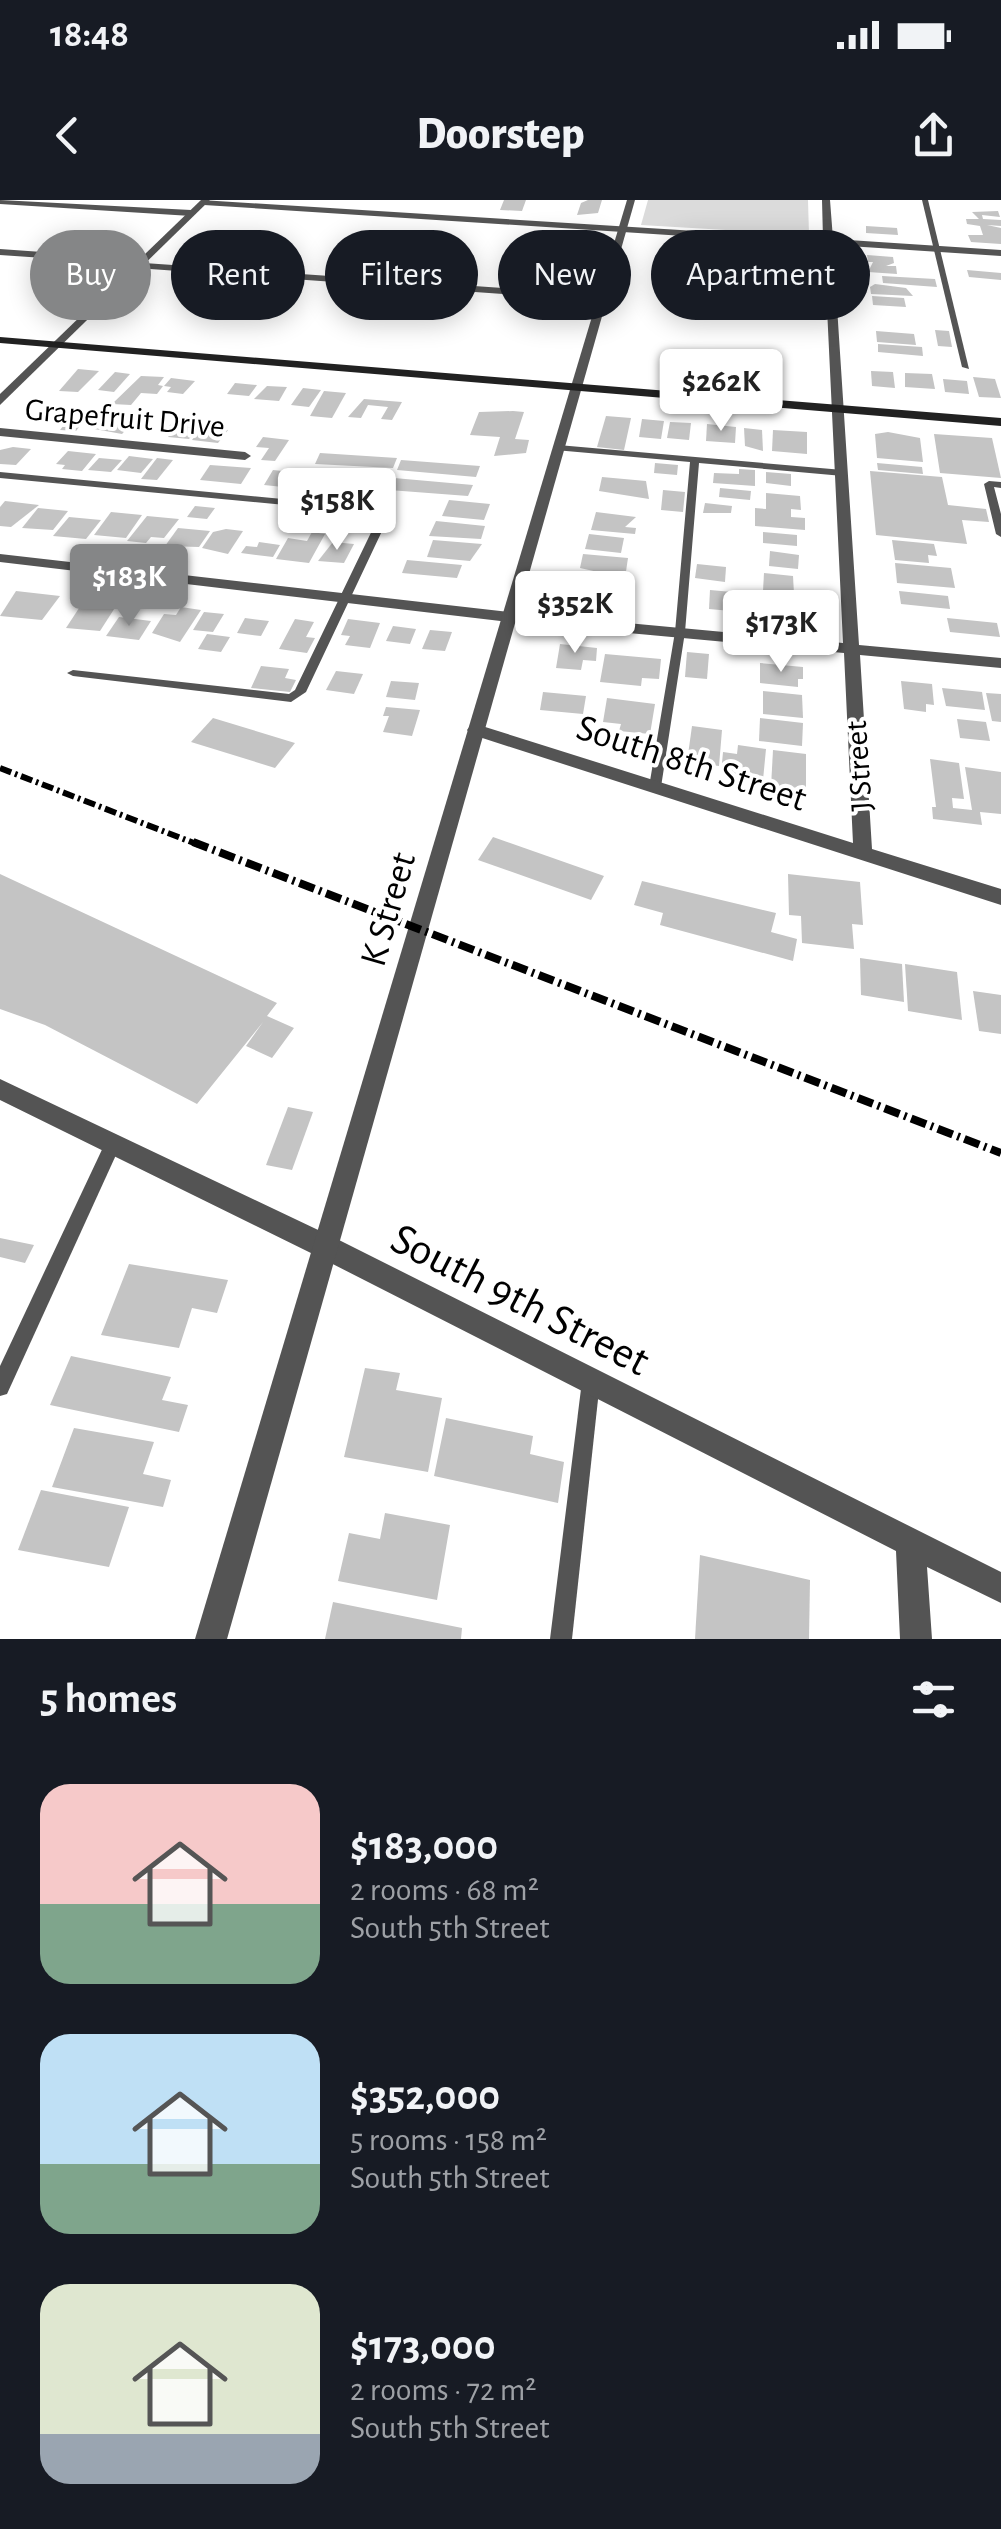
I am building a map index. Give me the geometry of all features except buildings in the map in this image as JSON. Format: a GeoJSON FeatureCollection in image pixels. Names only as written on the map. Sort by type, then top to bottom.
{"type":"FeatureCollection","features":[{"type":"Feature","properties":{"kind":"main road"},"geometry":{"type":"LineString","coordinates":[[0,340],[1001,422]]}},
{"type":"Feature","properties":{"kind":"street","name":"K Street"},"geometry":{"type":"LineString","coordinates":[[622,230],[631,200]]}},
{"type":"Feature","properties":{"kind":"street","name":"J Street"},"geometry":{"type":"LineString","coordinates":[[826,200],[827,230]]}},
{"type":"Feature","properties":{"kind":"street"},"geometry":{"type":"LineString","coordinates":[[0,201],[191,213]]}},
{"type":"Feature","properties":{"kind":"street"},"geometry":{"type":"LineString","coordinates":[[151,251],[205,201],[622,230]]}},
{"type":"Feature","properties":{"kind":"street"},"geometry":{"type":"LineString","coordinates":[[870,245],[1001,253]]}},
{"type":"Feature","properties":{"kind":"street"},"geometry":{"type":"LineString","coordinates":[[0,252],[30,255]]}},
{"type":"Feature","properties":{"kind":"street"},"geometry":{"type":"LineString","coordinates":[[151,265],[498,290]]}},
{"type":"Feature","properties":{"kind":"street"},"geometry":{"type":"LineString","coordinates":[[0,401],[81,320]]}},
{"type":"Feature","properties":{"kind":"street","name":"K Street"},"geometry":{"type":"LineString","coordinates":[[211,1639],[596,320]]}},
{"type":"Feature","properties":{"kind":"street","name":"J Street"},"geometry":{"type":"LineString","coordinates":[[833,320],[863,853]]}},
{"type":"Feature","properties":{"kind":"street","name":"Grapefruit Drive"},"geometry":{"type":"LineString","coordinates":[[0,432],[246,456]]}},
{"type":"Feature","properties":{"kind":"street"},"geometry":{"type":"LineString","coordinates":[[0,558],[510,617],[1001,663]]}},
{"type":"Feature","properties":{"kind":"street","name":"South 8th Street"},"geometry":{"type":"LineString","coordinates":[[476,730],[1001,897]]}},
{"type":"Feature","properties":{"kind":"street","name":"South 9th Street"},"geometry":{"type":"LineString","coordinates":[[0,1089],[326,1247],[1001,1588]]}},
{"type":"Feature","properties":{"kind":"street"},"geometry":{"type":"LineString","coordinates":[[911,1544],[916,1639]]}},
{"type":"Feature","properties":{"kind":"lane"},"geometry":{"type":"LineString","coordinates":[[925,200],[966,367]]}},
{"type":"Feature","properties":{"kind":"lane"},"geometry":{"type":"LineString","coordinates":[[558,448],[843,473]]}},
{"type":"Feature","properties":{"kind":"lane"},"geometry":{"type":"LineString","coordinates":[[654,787],[680,632],[695,460]]}},
{"type":"Feature","properties":{"kind":"lane"},"geometry":{"type":"LineString","coordinates":[[0,475],[380,508],[386,512],[300,692],[291,698],[73,673]]}},
{"type":"Feature","properties":{"kind":"lane"},"geometry":{"type":"LineString","coordinates":[[1001,485],[989,484],[1001,534]]}},
{"type":"Feature","properties":{"kind":"lane"},"geometry":{"type":"LineString","coordinates":[[0,1387],[114,1144]]}},
{"type":"Feature","properties":{"kind":"lane"},"geometry":{"type":"LineString","coordinates":[[561,1639],[590,1382]]}},
{"type":"Feature","properties":{"kind":"shaded area"},"geometry":{"type":"Polygon","coordinates":[[[648,200],[808,200],[809,230],[641,225],[648,200]]]}},
{"type":"Feature","properties":{"kind":"railway"},"geometry":{"type":"LineString","coordinates":[[0,768],[199,845]]}},
{"type":"Feature","properties":{"kind":"railway"},"geometry":{"type":"LineString","coordinates":[[193,842],[1001,1153]]}}]}
